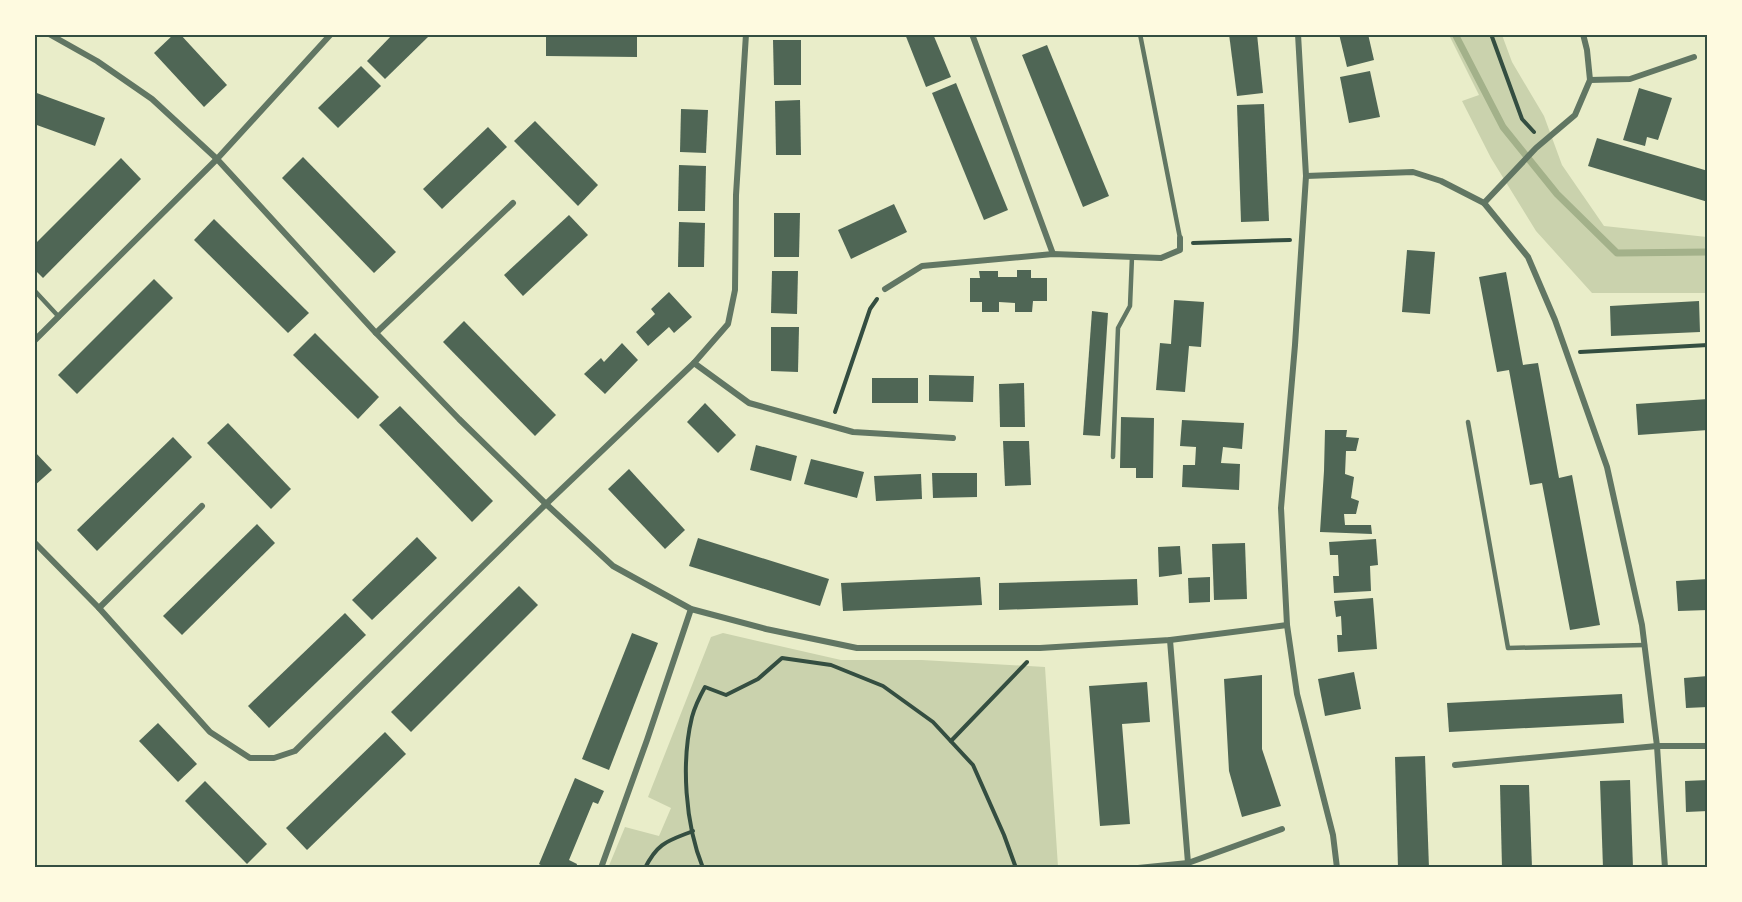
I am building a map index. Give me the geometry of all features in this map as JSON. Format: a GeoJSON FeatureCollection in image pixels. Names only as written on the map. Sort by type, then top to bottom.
{"type":"FeatureCollection","features":[{"type":"Feature","properties":{"kind":"street"},"geometry":{"type":"LineString","coordinates":[[49,34],[97,61],[152,99],[218,159],[376,333],[546,504],[613,566],[691,609],[766,629],[857,648],[1040,648],[1170,640],[1287,625]]}},
{"type":"Feature","properties":{"kind":"street"},"geometry":{"type":"LineString","coordinates":[[34,341],[218,159],[331,34]]}},
{"type":"Feature","properties":{"kind":"street"},"geometry":{"type":"LineString","coordinates":[[34,542],[99,608],[210,732],[250,758],[274,758],[296,751],[546,504],[694,363],[728,324],[735,290],[736,195],[746,34]]}},
{"type":"Feature","properties":{"kind":"street"},"geometry":{"type":"LineString","coordinates":[[972,34],[1053,254]]}},
{"type":"Feature","properties":{"kind":"street"},"geometry":{"type":"LineString","coordinates":[[1298,34],[1306,176],[1281,508],[1287,625],[1297,694],[1333,836],[1337,867]]}},
{"type":"Feature","properties":{"kind":"street"},"geometry":{"type":"LineString","coordinates":[[1484,203],[1536,148],[1575,115],[1590,80],[1583,34]]}},
{"type":"Feature","properties":{"kind":"street"},"geometry":{"type":"LineString","coordinates":[[1590,80],[1630,79],[1694,57]]}},
{"type":"Feature","properties":{"kind":"street"},"geometry":{"type":"LineString","coordinates":[[1306,176],[1413,172],[1441,181],[1484,203],[1528,257],[1555,320],[1607,467],[1645,645],[1657,746],[1665,867]]}},
{"type":"Feature","properties":{"kind":"street"},"geometry":{"type":"LineString","coordinates":[[376,333],[513,203]]}},
{"type":"Feature","properties":{"kind":"street"},"geometry":{"type":"LineString","coordinates":[[885,289],[922,266],[1053,254],[1161,258],[1180,250],[1180,241]]}},
{"type":"Feature","properties":{"kind":"street"},"geometry":{"type":"LineString","coordinates":[[694,363],[749,403],[853,432],[952,438]]}},
{"type":"Feature","properties":{"kind":"street"},"geometry":{"type":"LineString","coordinates":[[99,608],[202,506]]}},
{"type":"Feature","properties":{"kind":"street"},"geometry":{"type":"LineString","coordinates":[[601,867],[691,609]]}},
{"type":"Feature","properties":{"kind":"street"},"geometry":{"type":"LineString","coordinates":[[1170,640],[1188,863]]}},
{"type":"Feature","properties":{"kind":"street"},"geometry":{"type":"LineString","coordinates":[[1455,765],[1657,746],[1707,746]]}},
{"type":"Feature","properties":{"kind":"street"},"geometry":{"type":"LineString","coordinates":[[1138,867],[1188,863],[1282,829]]}},
{"type":"Feature","properties":{"kind":"lane"},"geometry":{"type":"LineString","coordinates":[[1140,34],[1180,241]]}},
{"type":"Feature","properties":{"kind":"lane"},"geometry":{"type":"LineString","coordinates":[[1113,457],[1119,328],[1130,306],[1132,257]]}},
{"type":"Feature","properties":{"kind":"lane"},"geometry":{"type":"LineString","coordinates":[[34,291],[59,317]]}},
{"type":"Feature","properties":{"kind":"lane"},"geometry":{"type":"LineString","coordinates":[[1468,422],[1508,648],[1645,645]]}},
{"type":"Feature","properties":{"kind":"path"},"geometry":{"type":"LineString","coordinates":[[1491,34],[1522,119],[1543,142]]}},
{"type":"Feature","properties":{"kind":"path"},"geometry":{"type":"LineString","coordinates":[[1180,241],[1301,239]]}},
{"type":"Feature","properties":{"kind":"path"},"geometry":{"type":"LineString","coordinates":[[830,426],[870,309],[885,289]]}},
{"type":"Feature","properties":{"kind":"path"},"geometry":{"type":"LineString","coordinates":[[1566,353],[1707,345]]}},
{"type":"Feature","properties":{"kind":"path"},"geometry":{"type":"LineString","coordinates":[[951,741],[1040,648]]}},
{"type":"Feature","properties":{"kind":"path"},"geometry":{"type":"LineString","coordinates":[[703,867],[698,855],[688,807],[686,759],[692,715],[705,687],[726,695],[758,679],[782,658],[831,665],[883,686],[933,722],[973,765],[1016,867]]}},
{"type":"Feature","properties":{"kind":"path"},"geometry":{"type":"LineString","coordinates":[[645,867],[651,856],[664,843],[693,831]]}},
{"type":"Feature","properties":{"kind":"green space"},"geometry":{"type":"Polygon","coordinates":[[[1449,35],[1502,35],[1512,62],[1544,116],[1562,165],[1604,226],[1707,237],[1707,293],[1592,293],[1536,231],[1491,158],[1462,101],[1479,95],[1449,35]]]}},
{"type":"Feature","properties":{"kind":"green space"},"geometry":{"type":"Polygon","coordinates":[[[723,633],[841,660],[922,660],[1045,667],[1058,867],[608,868],[625,827],[659,836],[671,808],[648,797],[711,637],[723,633]]]}},
{"type":"Feature","properties":{"kind":"building"},"geometry":{"type":"Polygon","coordinates":[[[174,34],[180,34],[227,85],[204,107],[154,53],[174,34]]]}},
{"type":"Feature","properties":{"kind":"building"},"geometry":{"type":"Polygon","coordinates":[[[393,34],[429,36],[385,79],[367,61],[393,34]]]}},
{"type":"Feature","properties":{"kind":"building"},"geometry":{"type":"Polygon","coordinates":[[[447,34],[516,34],[516,37],[447,37],[447,34]]]}},
{"type":"Feature","properties":{"kind":"building"},"geometry":{"type":"Polygon","coordinates":[[[546,34],[637,34],[637,57],[546,56],[546,34]]]}},
{"type":"Feature","properties":{"kind":"building"},"geometry":{"type":"Polygon","coordinates":[[[905,34],[933,34],[951,77],[926,87],[905,34]]]}},
{"type":"Feature","properties":{"kind":"building"},"geometry":{"type":"Polygon","coordinates":[[[1229,34],[1257,34],[1263,93],[1237,96],[1229,34]]]}},
{"type":"Feature","properties":{"kind":"building"},"geometry":{"type":"Polygon","coordinates":[[[1339,34],[1368,34],[1374,60],[1347,67],[1339,34]]]}},
{"type":"Feature","properties":{"kind":"building"},"geometry":{"type":"Polygon","coordinates":[[[773,40],[801,40],[801,85],[774,85],[773,40]]]}},
{"type":"Feature","properties":{"kind":"building"},"geometry":{"type":"Polygon","coordinates":[[[1047,45],[1109,196],[1083,207],[1022,55],[1047,45]]]}},
{"type":"Feature","properties":{"kind":"building"},"geometry":{"type":"Polygon","coordinates":[[[361,66],[381,86],[338,128],[318,108],[361,66]]]}},
{"type":"Feature","properties":{"kind":"building"},"geometry":{"type":"Polygon","coordinates":[[[1370,71],[1380,117],[1349,123],[1340,77],[1370,71]]]}},
{"type":"Feature","properties":{"kind":"building"},"geometry":{"type":"Polygon","coordinates":[[[956,83],[1008,210],[984,220],[932,93],[956,83]]]}},
{"type":"Feature","properties":{"kind":"building"},"geometry":{"type":"Polygon","coordinates":[[[1639,88],[1672,98],[1658,140],[1647,137],[1645,146],[1623,140],[1639,88]]]}},
{"type":"Feature","properties":{"kind":"building"},"geometry":{"type":"Polygon","coordinates":[[[34,92],[105,118],[95,146],[34,124],[34,92]]]}},
{"type":"Feature","properties":{"kind":"building"},"geometry":{"type":"Polygon","coordinates":[[[800,100],[801,155],[776,155],[775,101],[800,100]]]}},
{"type":"Feature","properties":{"kind":"building"},"geometry":{"type":"Polygon","coordinates":[[[1264,104],[1269,221],[1241,222],[1237,105],[1264,104]]]}},
{"type":"Feature","properties":{"kind":"building"},"geometry":{"type":"Polygon","coordinates":[[[681,109],[708,110],[706,153],[680,152],[681,109]]]}},
{"type":"Feature","properties":{"kind":"building"},"geometry":{"type":"Polygon","coordinates":[[[535,121],[598,185],[578,206],[514,141],[535,121]]]}},
{"type":"Feature","properties":{"kind":"building"},"geometry":{"type":"Polygon","coordinates":[[[488,127],[507,147],[442,209],[423,189],[488,127]]]}},
{"type":"Feature","properties":{"kind":"building"},"geometry":{"type":"Polygon","coordinates":[[[1597,138],[1708,171],[1708,202],[1588,166],[1597,138]]]}},
{"type":"Feature","properties":{"kind":"building"},"geometry":{"type":"Polygon","coordinates":[[[303,157],[396,252],[374,273],[282,178],[303,157]]]}},
{"type":"Feature","properties":{"kind":"building"},"geometry":{"type":"Polygon","coordinates":[[[121,158],[141,179],[43,278],[34,269],[34,245],[121,158]]]}},
{"type":"Feature","properties":{"kind":"building"},"geometry":{"type":"Polygon","coordinates":[[[679,165],[706,166],[705,211],[678,211],[679,165]]]}},
{"type":"Feature","properties":{"kind":"building"},"geometry":{"type":"Polygon","coordinates":[[[894,204],[907,232],[851,259],[838,230],[894,204]]]}},
{"type":"Feature","properties":{"kind":"building"},"geometry":{"type":"Polygon","coordinates":[[[774,213],[800,213],[799,257],[774,257],[774,213]]]}},
{"type":"Feature","properties":{"kind":"building"},"geometry":{"type":"Polygon","coordinates":[[[569,215],[588,235],[523,296],[504,275],[569,215]]]}},
{"type":"Feature","properties":{"kind":"building"},"geometry":{"type":"Polygon","coordinates":[[[214,219],[309,313],[288,333],[194,240],[214,219]]]}},
{"type":"Feature","properties":{"kind":"building"},"geometry":{"type":"Polygon","coordinates":[[[679,222],[705,223],[704,267],[678,267],[679,222]]]}},
{"type":"Feature","properties":{"kind":"building"},"geometry":{"type":"Polygon","coordinates":[[[1407,250],[1435,252],[1430,314],[1402,312],[1407,250]]]}},
{"type":"Feature","properties":{"kind":"building"},"geometry":{"type":"Polygon","coordinates":[[[1017,270],[1031,270],[1031,278],[1047,278],[1047,301],[1033,301],[1032,312],[1015,312],[1015,303],[999,302],[999,312],[982,312],[982,302],[970,302],[970,278],[980,278],[979,271],[998,271],[998,277],[1017,277],[1017,270]]]}},
{"type":"Feature","properties":{"kind":"building"},"geometry":{"type":"Polygon","coordinates":[[[772,271],[798,271],[797,314],[771,313],[772,271]]]}},
{"type":"Feature","properties":{"kind":"building"},"geometry":{"type":"Polygon","coordinates":[[[1506,272],[1523,365],[1538,363],[1559,478],[1572,475],[1600,625],[1570,630],[1542,483],[1530,485],[1509,370],[1497,372],[1479,277],[1506,272]]]}},
{"type":"Feature","properties":{"kind":"building"},"geometry":{"type":"Polygon","coordinates":[[[154,279],[173,298],[77,394],[58,375],[154,279]]]}},
{"type":"Feature","properties":{"kind":"building"},"geometry":{"type":"Polygon","coordinates":[[[669,292],[692,317],[674,333],[669,327],[648,346],[636,332],[655,314],[651,309],[669,292]]]}},
{"type":"Feature","properties":{"kind":"building"},"geometry":{"type":"Polygon","coordinates":[[[1174,300],[1204,302],[1201,347],[1189,346],[1185,392],[1156,390],[1160,343],[1171,344],[1174,300]]]}},
{"type":"Feature","properties":{"kind":"building"},"geometry":{"type":"Polygon","coordinates":[[[1699,301],[1700,332],[1611,336],[1610,306],[1699,301]]]}},
{"type":"Feature","properties":{"kind":"building"},"geometry":{"type":"Polygon","coordinates":[[[1092,311],[1108,313],[1100,436],[1083,435],[1092,311]]]}},
{"type":"Feature","properties":{"kind":"building"},"geometry":{"type":"Polygon","coordinates":[[[464,321],[556,415],[535,436],[443,342],[464,321]]]}},
{"type":"Feature","properties":{"kind":"building"},"geometry":{"type":"Polygon","coordinates":[[[771,327],[799,327],[798,372],[771,371],[771,327]]]}},
{"type":"Feature","properties":{"kind":"building"},"geometry":{"type":"Polygon","coordinates":[[[315,333],[379,397],[358,419],[293,355],[315,333]]]}},
{"type":"Feature","properties":{"kind":"building"},"geometry":{"type":"Polygon","coordinates":[[[622,343],[638,360],[605,394],[584,374],[601,358],[604,362],[622,343]]]}},
{"type":"Feature","properties":{"kind":"building"},"geometry":{"type":"Polygon","coordinates":[[[929,375],[974,376],[973,402],[929,401],[929,375]]]}},
{"type":"Feature","properties":{"kind":"building"},"geometry":{"type":"Polygon","coordinates":[[[872,378],[918,378],[918,403],[872,403],[872,378]]]}},
{"type":"Feature","properties":{"kind":"building"},"geometry":{"type":"Polygon","coordinates":[[[1024,383],[1025,427],[1000,427],[999,384],[1024,383]]]}},
{"type":"Feature","properties":{"kind":"building"},"geometry":{"type":"Polygon","coordinates":[[[1708,399],[1708,430],[1638,435],[1636,404],[1708,399]]]}},
{"type":"Feature","properties":{"kind":"building"},"geometry":{"type":"Polygon","coordinates":[[[705,403],[736,435],[718,453],[687,422],[705,403]]]}},
{"type":"Feature","properties":{"kind":"building"},"geometry":{"type":"Polygon","coordinates":[[[400,406],[493,501],[472,522],[379,425],[400,406]]]}},
{"type":"Feature","properties":{"kind":"building"},"geometry":{"type":"Polygon","coordinates":[[[1121,417],[1154,418],[1153,478],[1136,478],[1136,468],[1120,468],[1121,417]]]}},
{"type":"Feature","properties":{"kind":"building"},"geometry":{"type":"Polygon","coordinates":[[[1182,420],[1244,423],[1242,449],[1223,447],[1221,463],[1240,464],[1239,490],[1182,487],[1183,465],[1195,465],[1196,447],[1180,446],[1182,420]]]}},
{"type":"Feature","properties":{"kind":"building"},"geometry":{"type":"Polygon","coordinates":[[[228,423],[291,489],[271,509],[207,443],[228,423]]]}},
{"type":"Feature","properties":{"kind":"building"},"geometry":{"type":"Polygon","coordinates":[[[1325,430],[1347,430],[1346,437],[1359,438],[1356,451],[1346,451],[1345,474],[1354,477],[1351,498],[1359,501],[1356,514],[1344,514],[1345,525],[1371,525],[1372,534],[1320,532],[1325,430]]]}},
{"type":"Feature","properties":{"kind":"building"},"geometry":{"type":"Polygon","coordinates":[[[173,437],[192,457],[97,551],[77,530],[173,437]]]}},
{"type":"Feature","properties":{"kind":"building"},"geometry":{"type":"Polygon","coordinates":[[[1003,441],[1029,441],[1031,485],[1005,486],[1003,441]]]}},
{"type":"Feature","properties":{"kind":"building"},"geometry":{"type":"Polygon","coordinates":[[[756,445],[797,456],[791,481],[750,470],[756,445]]]}},
{"type":"Feature","properties":{"kind":"building"},"geometry":{"type":"Polygon","coordinates":[[[34,451],[52,470],[34,486],[34,451]]]}},
{"type":"Feature","properties":{"kind":"building"},"geometry":{"type":"Polygon","coordinates":[[[811,459],[864,472],[857,498],[804,484],[811,459]]]}},
{"type":"Feature","properties":{"kind":"building"},"geometry":{"type":"Polygon","coordinates":[[[629,469],[685,530],[665,549],[608,489],[629,469]]]}},
{"type":"Feature","properties":{"kind":"building"},"geometry":{"type":"Polygon","coordinates":[[[932,473],[977,473],[977,497],[933,498],[932,473]]]}},
{"type":"Feature","properties":{"kind":"building"},"geometry":{"type":"Polygon","coordinates":[[[921,474],[922,499],[876,501],[874,476],[921,474]]]}},
{"type":"Feature","properties":{"kind":"building"},"geometry":{"type":"Polygon","coordinates":[[[257,524],[275,543],[182,635],[163,616],[257,524]]]}},
{"type":"Feature","properties":{"kind":"building"},"geometry":{"type":"Polygon","coordinates":[[[417,537],[437,558],[372,620],[352,600],[417,537]]]}},
{"type":"Feature","properties":{"kind":"building"},"geometry":{"type":"Polygon","coordinates":[[[698,538],[829,579],[820,606],[689,566],[698,538]]]}},
{"type":"Feature","properties":{"kind":"building"},"geometry":{"type":"Polygon","coordinates":[[[1376,539],[1378,565],[1370,566],[1371,591],[1334,593],[1333,576],[1339,576],[1338,555],[1330,555],[1329,542],[1376,539]]]}},
{"type":"Feature","properties":{"kind":"building"},"geometry":{"type":"Polygon","coordinates":[[[1245,543],[1247,599],[1214,600],[1212,544],[1245,543]]]}},
{"type":"Feature","properties":{"kind":"building"},"geometry":{"type":"Polygon","coordinates":[[[1180,546],[1182,574],[1159,577],[1158,547],[1180,546]]]}},
{"type":"Feature","properties":{"kind":"building"},"geometry":{"type":"Polygon","coordinates":[[[980,577],[982,605],[843,611],[841,583],[980,577]]]}},
{"type":"Feature","properties":{"kind":"building"},"geometry":{"type":"Polygon","coordinates":[[[1210,577],[1210,602],[1189,603],[1188,578],[1210,577]]]}},
{"type":"Feature","properties":{"kind":"building"},"geometry":{"type":"Polygon","coordinates":[[[1137,579],[1138,605],[999,610],[999,583],[1137,579]]]}},
{"type":"Feature","properties":{"kind":"building"},"geometry":{"type":"Polygon","coordinates":[[[1708,579],[1708,610],[1678,611],[1676,581],[1708,579]]]}},
{"type":"Feature","properties":{"kind":"building"},"geometry":{"type":"Polygon","coordinates":[[[519,586],[538,605],[411,732],[391,712],[519,586]]]}},
{"type":"Feature","properties":{"kind":"building"},"geometry":{"type":"Polygon","coordinates":[[[1373,598],[1377,649],[1338,652],[1337,635],[1342,635],[1341,616],[1336,617],[1334,601],[1373,598]]]}},
{"type":"Feature","properties":{"kind":"building"},"geometry":{"type":"Polygon","coordinates":[[[345,613],[366,635],[269,728],[248,706],[345,613]]]}},
{"type":"Feature","properties":{"kind":"building"},"geometry":{"type":"Polygon","coordinates":[[[632,633],[658,643],[609,770],[582,759],[632,633]]]}},
{"type":"Feature","properties":{"kind":"building"},"geometry":{"type":"Polygon","coordinates":[[[1354,672],[1361,709],[1325,716],[1318,679],[1354,672]]]}},
{"type":"Feature","properties":{"kind":"building"},"geometry":{"type":"Polygon","coordinates":[[[1262,675],[1262,749],[1281,806],[1242,817],[1229,771],[1224,679],[1262,675]]]}},
{"type":"Feature","properties":{"kind":"building"},"geometry":{"type":"Polygon","coordinates":[[[1708,676],[1708,707],[1686,708],[1684,678],[1708,676]]]}},
{"type":"Feature","properties":{"kind":"building"},"geometry":{"type":"Polygon","coordinates":[[[1147,682],[1150,722],[1122,724],[1130,824],[1100,826],[1089,686],[1147,682]]]}},
{"type":"Feature","properties":{"kind":"building"},"geometry":{"type":"Polygon","coordinates":[[[1622,694],[1624,723],[1449,732],[1447,703],[1622,694]]]}},
{"type":"Feature","properties":{"kind":"building"},"geometry":{"type":"Polygon","coordinates":[[[158,723],[197,764],[178,782],[139,741],[158,723]]]}},
{"type":"Feature","properties":{"kind":"building"},"geometry":{"type":"Polygon","coordinates":[[[385,732],[406,754],[307,850],[286,828],[385,732]]]}},
{"type":"Feature","properties":{"kind":"building"},"geometry":{"type":"Polygon","coordinates":[[[1425,756],[1429,868],[1398,868],[1395,757],[1425,756]]]}},
{"type":"Feature","properties":{"kind":"building"},"geometry":{"type":"Polygon","coordinates":[[[575,778],[604,791],[598,804],[593,802],[569,860],[577,864],[576,868],[546,868],[539,864],[575,778]]]}},
{"type":"Feature","properties":{"kind":"building"},"geometry":{"type":"Polygon","coordinates":[[[1630,780],[1633,868],[1603,868],[1600,781],[1630,780]]]}},
{"type":"Feature","properties":{"kind":"building"},"geometry":{"type":"Polygon","coordinates":[[[1708,780],[1708,811],[1686,812],[1685,781],[1708,780]]]}},
{"type":"Feature","properties":{"kind":"building"},"geometry":{"type":"Polygon","coordinates":[[[205,781],[267,844],[247,864],[185,801],[205,781]]]}},
{"type":"Feature","properties":{"kind":"building"},"geometry":{"type":"Polygon","coordinates":[[[1500,785],[1529,785],[1532,868],[1502,868],[1500,785]]]}},
{"type":"Feature","properties":{"kind":"waterway"},"geometry":{"type":"LineString","coordinates":[[1455,34],[1503,127],[1557,194],[1617,253],[1708,252]]}}]}
